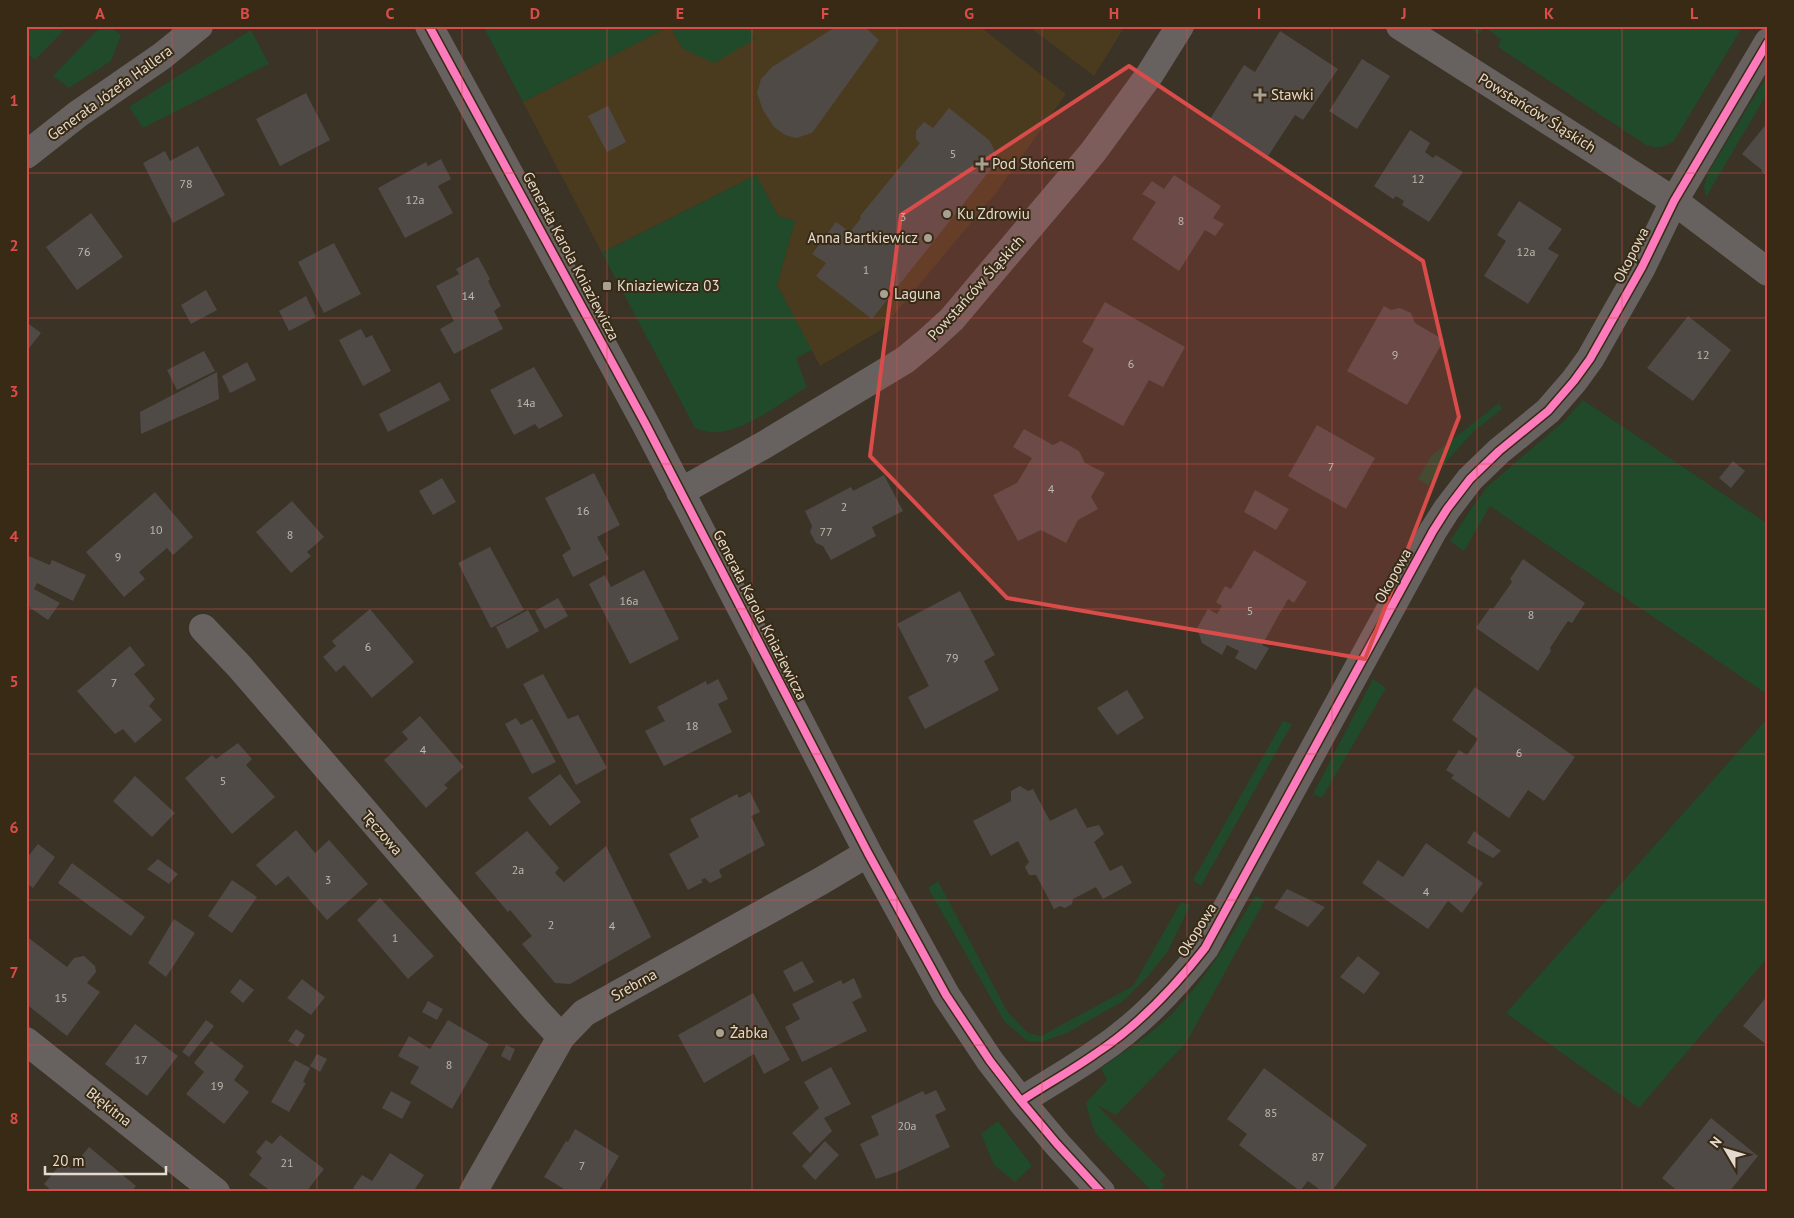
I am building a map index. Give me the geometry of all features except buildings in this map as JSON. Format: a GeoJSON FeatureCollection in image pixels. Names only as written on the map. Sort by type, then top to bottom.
{"type":"FeatureCollection","features":[{"type":"Feature","properties":{"kind":"street","name":"Generała Karola Kniaziewicza"},"geometry":{"type":"LineString","coordinates":[[429,26],[646,423],[868,853],[946,996],[1020,1101],[1102,1192]]}},
{"type":"Feature","properties":{"kind":"street","name":"Powstańców Śląskich"},"geometry":{"type":"LineString","coordinates":[[680,492],[764,446],[905,360],[928,342],[952,319],[1093,152],[1150,74],[1180,26]]}},
{"type":"Feature","properties":{"kind":"street","name":"Powstańców Śląskich"},"geometry":{"type":"LineString","coordinates":[[1400,26],[1674,201]]}},
{"type":"Feature","properties":{"kind":"street","name":"Generała Józefa Hallera"},"geometry":{"type":"LineString","coordinates":[[26,155],[78,114],[200,28]]}},
{"type":"Feature","properties":{"kind":"street","name":"Okopowa"},"geometry":{"type":"LineString","coordinates":[[1020,1101],[1096,1054],[1127,1030],[1166,995],[1193,965],[1205,948],[1443,515],[1462,488],[1475,474],[1499,451],[1548,411],[1583,370],[1598,348],[1642,267],[1674,201],[1768,42]]}},
{"type":"Feature","properties":{"kind":"street"},"geometry":{"type":"LineString","coordinates":[[1674,201],[1768,272]]}},
{"type":"Feature","properties":{"kind":"street","name":"Tęczowa"},"geometry":{"type":"LineString","coordinates":[[203,628],[246,674],[561,1037]]}},
{"type":"Feature","properties":{"kind":"street","name":"Srebrna"},"geometry":{"type":"LineString","coordinates":[[473,1192],[561,1037],[584,1013],[868,853]]}},
{"type":"Feature","properties":{"kind":"street","name":"Błękitna"},"geometry":{"type":"LineString","coordinates":[[26,1041],[216,1192]]}},
{"type":"Feature","properties":{"kind":"highlighted area"},"geometry":{"type":"Polygon","coordinates":[[[1129,66],[1423,261],[1459,417],[1365,659],[1007,598],[870,456],[901,215],[1129,66]]]}},
{"type":"Feature","properties":{"kind":"shaded area"},"geometry":{"type":"Polygon","coordinates":[[[670,26],[683,49],[754,39],[747,26],[979,26],[1066,94],[995,194],[881,330],[820,366],[777,285],[795,221],[778,216],[756,175],[602,253],[523,102],[670,26]]]}},
{"type":"Feature","properties":{"kind":"shaded area"},"geometry":{"type":"Polygon","coordinates":[[[1028,26],[1125,26],[1094,76],[1028,26]]]}},
{"type":"Feature","properties":{"kind":"green space"},"geometry":{"type":"Polygon","coordinates":[[[26,26],[68,26],[35,60],[26,53],[26,26]]]}},
{"type":"Feature","properties":{"kind":"green space"},"geometry":{"type":"Polygon","coordinates":[[[101,26],[109,26],[121,35],[111,61],[69,88],[53,76],[101,26]]]}},
{"type":"Feature","properties":{"kind":"green space"},"geometry":{"type":"Polygon","coordinates":[[[483,26],[670,26],[523,102],[483,26]]]}},
{"type":"Feature","properties":{"kind":"green space"},"geometry":{"type":"Polygon","coordinates":[[[670,26],[747,26],[755,39],[714,63],[683,49],[670,26]]]}},
{"type":"Feature","properties":{"kind":"green space"},"geometry":{"type":"Polygon","coordinates":[[[1466,26],[1743,26],[1674,141],[1657,147],[1646,145],[1498,47],[1501,39],[1486,28],[1478,34],[1466,26]]]}},
{"type":"Feature","properties":{"kind":"green space"},"geometry":{"type":"Polygon","coordinates":[[[251,30],[269,64],[143,128],[129,107],[251,30]]]}},
{"type":"Feature","properties":{"kind":"green space"},"geometry":{"type":"Polygon","coordinates":[[[1768,74],[1768,92],[1706,197],[1704,186],[1708,173],[1768,74]]]}},
{"type":"Feature","properties":{"kind":"green space"},"geometry":{"type":"Polygon","coordinates":[[[756,175],[778,216],[795,221],[777,285],[812,350],[796,358],[807,387],[747,423],[722,432],[706,432],[695,428],[602,253],[756,175]]]}},
{"type":"Feature","properties":{"kind":"green space"},"geometry":{"type":"Polygon","coordinates":[[[1583,400],[1768,524],[1768,695],[1490,506],[1464,551],[1450,541],[1488,486],[1565,420],[1583,400]]]}},
{"type":"Feature","properties":{"kind":"green space"},"geometry":{"type":"Polygon","coordinates":[[[1499,403],[1502,409],[1474,431],[1428,485],[1418,479],[1431,456],[1499,403]]]}},
{"type":"Feature","properties":{"kind":"green space"},"geometry":{"type":"Polygon","coordinates":[[[1373,679],[1386,688],[1322,798],[1313,794],[1373,679]]]}},
{"type":"Feature","properties":{"kind":"green space"},"geometry":{"type":"Polygon","coordinates":[[[1768,718],[1768,957],[1639,1108],[1506,1013],[1768,718]]]}},
{"type":"Feature","properties":{"kind":"green space"},"geometry":{"type":"Polygon","coordinates":[[[1283,721],[1292,724],[1201,886],[1193,880],[1283,721]]]}},
{"type":"Feature","properties":{"kind":"green space"},"geometry":{"type":"Polygon","coordinates":[[[938,881],[1007,1011],[1028,1033],[1041,1036],[1133,986],[1181,902],[1190,905],[1168,951],[1149,975],[1123,1001],[1067,1033],[1041,1042],[1027,1041],[1004,1021],[928,888],[938,881]]]}},
{"type":"Feature","properties":{"kind":"green space"},"geometry":{"type":"Polygon","coordinates":[[[1255,896],[1265,900],[1186,1043],[1116,1115],[1097,1105],[1166,1175],[1160,1181],[1164,1185],[1159,1192],[1153,1192],[1096,1134],[1086,1103],[1107,1080],[1101,1068],[1152,1032],[1201,980],[1255,896]]]}},
{"type":"Feature","properties":{"kind":"green space"},"geometry":{"type":"Polygon","coordinates":[[[998,1121],[1032,1166],[1015,1182],[994,1165],[981,1134],[998,1121]]]}},
{"type":"Feature","properties":{"kind":"cycle path"},"geometry":{"type":"LineString","coordinates":[[429,26],[645,423],[868,853],[946,995],[990,1061],[1021,1101],[1101,1192]]}},
{"type":"Feature","properties":{"kind":"cycle path"},"geometry":{"type":"LineString","coordinates":[[1021,1101],[1086,1060],[1126,1031],[1154,1006],[1205,948],[1433,531],[1470,479],[1499,451],[1548,411],[1590,359],[1642,267],[1674,201],[1768,42]]}},
{"type":"Feature","properties":{"kind":"place","name":"Stawki"},"geometry":{"type":"Point","coordinates":[1260,95]}},
{"type":"Feature","properties":{"kind":"place","name":"Pod Słońcem"},"geometry":{"type":"Point","coordinates":[982,164]}},
{"type":"Feature","properties":{"kind":"place","name":"Ku Zdrowiu"},"geometry":{"type":"Point","coordinates":[947,214]}},
{"type":"Feature","properties":{"kind":"place","name":"Anna Bartkiewicz"},"geometry":{"type":"Point","coordinates":[928,238]}},
{"type":"Feature","properties":{"kind":"place","name":"Kniaziewicza 03"},"geometry":{"type":"Point","coordinates":[607,286]}},
{"type":"Feature","properties":{"kind":"place","name":"Laguna"},"geometry":{"type":"Point","coordinates":[884,294]}},
{"type":"Feature","properties":{"kind":"place","name":"Żabka"},"geometry":{"type":"Point","coordinates":[720,1033]}}]}
